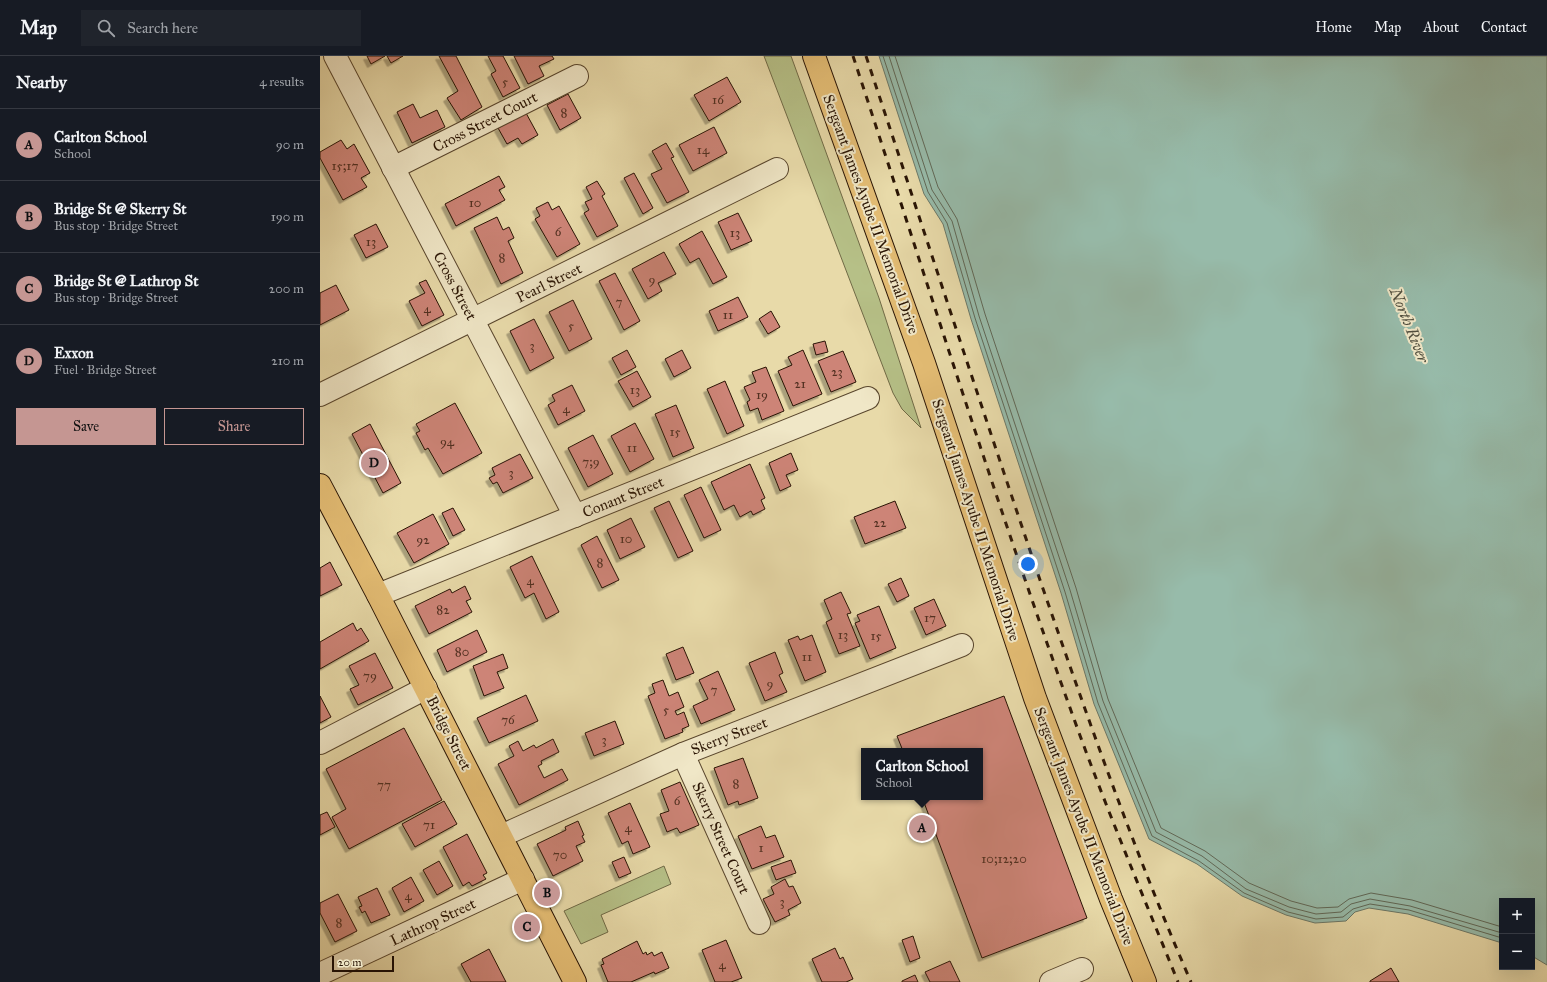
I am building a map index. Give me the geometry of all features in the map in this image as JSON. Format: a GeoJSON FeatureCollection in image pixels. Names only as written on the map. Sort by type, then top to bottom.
{"type":"FeatureCollection","features":[{"type":"Feature","properties":{"kind":"main road","name":"Sergeant James Ayube II Memorial Drive"},"geometry":{"type":"LineString","coordinates":[[814,56],[924,364],[1035,698],[1111,899],[1145,982]]}},
{"type":"Feature","properties":{"kind":"main road","name":"Bridge Street"},"geometry":{"type":"LineString","coordinates":[[320,485],[426,688],[575,982]]}},
{"type":"Feature","properties":{"kind":"street","name":"Cross Street"},"geometry":{"type":"LineString","coordinates":[[336,56],[393,168],[576,516]]}},
{"type":"Feature","properties":{"kind":"street","name":"Cross Street Court"},"geometry":{"type":"LineString","coordinates":[[393,168],[577,76]]}},
{"type":"Feature","properties":{"kind":"street","name":"Pearl Street"},"geometry":{"type":"LineString","coordinates":[[320,396],[777,169]]}},
{"type":"Feature","properties":{"kind":"street","name":"Conant Street"},"geometry":{"type":"LineString","coordinates":[[378,595],[868,398]]}},
{"type":"Feature","properties":{"kind":"street","name":"Skerry Street"},"geometry":{"type":"LineString","coordinates":[[501,836],[683,754],[962,645]]}},
{"type":"Feature","properties":{"kind":"street"},"geometry":{"type":"LineString","coordinates":[[320,743],[426,688]]}},
{"type":"Feature","properties":{"kind":"street","name":"Skerry Street Court"},"geometry":{"type":"LineString","coordinates":[[683,754],[759,923]]}},
{"type":"Feature","properties":{"kind":"street","name":"Lathrop Street"},"geometry":{"type":"LineString","coordinates":[[320,974],[523,880]]}},
{"type":"Feature","properties":{"kind":"street"},"geometry":{"type":"LineString","coordinates":[[1051,982],[1082,969]]}},
{"type":"Feature","properties":{"kind":"green space"},"geometry":{"type":"Polygon","coordinates":[[[764,56],[791,56],[879,298],[921,428],[902,409],[893,393],[764,56]]]}},
{"type":"Feature","properties":{"kind":"green space"},"geometry":{"type":"Polygon","coordinates":[[[664,866],[671,884],[601,915],[608,932],[581,944],[564,911],[664,866]]]}},
{"type":"Feature","properties":{"kind":"water","name":"North River"},"geometry":{"type":"Polygon","coordinates":[[[879,56],[1547,56],[1547,965],[1535,958],[1535,898],[1499,898],[1499,942],[1408,914],[1369,908],[1355,912],[1346,921],[1315,923],[1286,915],[1242,896],[1197,864],[1149,839],[1094,704],[1061,593],[971,319],[943,224],[924,194],[879,56]]]}},
{"type":"Feature","properties":{"kind":"building"},"geometry":{"type":"Polygon","coordinates":[[[367,56],[385,56],[371,64],[367,56]]]}},
{"type":"Feature","properties":{"kind":"building"},"geometry":{"type":"Polygon","coordinates":[[[387,56],[403,56],[391,63],[387,56]]]}},
{"type":"Feature","properties":{"kind":"building"},"geometry":{"type":"Polygon","coordinates":[[[439,56],[456,56],[482,107],[461,120],[447,98],[458,91],[439,56]]]}},
{"type":"Feature","properties":{"kind":"building"},"geometry":{"type":"Polygon","coordinates":[[[488,56],[503,56],[520,88],[503,97],[491,74],[496,71],[488,56]]]}},
{"type":"Feature","properties":{"kind":"building"},"geometry":{"type":"Polygon","coordinates":[[[514,56],[552,56],[554,59],[539,66],[544,76],[528,84],[514,56]]]}},
{"type":"Feature","properties":{"kind":"building"},"geometry":{"type":"Polygon","coordinates":[[[727,77],[741,102],[709,121],[694,95],[727,77]]]}},
{"type":"Feature","properties":{"kind":"building"},"geometry":{"type":"Polygon","coordinates":[[[568,94],[581,118],[560,130],[547,105],[568,94]]]}},
{"type":"Feature","properties":{"kind":"building"},"geometry":{"type":"Polygon","coordinates":[[[413,104],[420,118],[437,110],[445,127],[412,143],[397,112],[413,104]]]}},
{"type":"Feature","properties":{"kind":"building"},"geometry":{"type":"Polygon","coordinates":[[[526,113],[538,135],[522,144],[518,138],[507,144],[498,128],[526,113]]]}},
{"type":"Feature","properties":{"kind":"building"},"geometry":{"type":"Polygon","coordinates":[[[714,127],[727,153],[693,171],[679,145],[714,127]]]}},
{"type":"Feature","properties":{"kind":"building"},"geometry":{"type":"Polygon","coordinates":[[[341,140],[347,149],[354,144],[370,173],[361,178],[367,187],[343,200],[320,158],[320,152],[341,140]]]}},
{"type":"Feature","properties":{"kind":"building"},"geometry":{"type":"Polygon","coordinates":[[[666,143],[674,157],[671,158],[689,192],[667,203],[651,174],[662,169],[652,151],[666,143]]]}},
{"type":"Feature","properties":{"kind":"building"},"geometry":{"type":"Polygon","coordinates":[[[634,173],[653,208],[643,214],[624,178],[634,173]]]}},
{"type":"Feature","properties":{"kind":"building"},"geometry":{"type":"Polygon","coordinates":[[[499,176],[505,187],[499,190],[505,200],[456,226],[445,204],[499,176]]]}},
{"type":"Feature","properties":{"kind":"building"},"geometry":{"type":"Polygon","coordinates":[[[597,181],[605,194],[602,196],[618,226],[597,237],[584,213],[589,210],[585,202],[592,199],[586,187],[597,181]]]}},
{"type":"Feature","properties":{"kind":"building"},"geometry":{"type":"Polygon","coordinates":[[[548,202],[552,210],[559,206],[580,244],[557,257],[535,219],[540,216],[536,208],[548,202]]]}},
{"type":"Feature","properties":{"kind":"building"},"geometry":{"type":"Polygon","coordinates":[[[738,213],[752,241],[731,250],[718,222],[738,213]]]}},
{"type":"Feature","properties":{"kind":"building"},"geometry":{"type":"Polygon","coordinates":[[[497,217],[503,230],[509,227],[514,238],[508,241],[523,273],[501,284],[474,228],[497,217]]]}},
{"type":"Feature","properties":{"kind":"building"},"geometry":{"type":"Polygon","coordinates":[[[376,224],[388,247],[366,258],[354,235],[376,224]]]}},
{"type":"Feature","properties":{"kind":"building"},"geometry":{"type":"Polygon","coordinates":[[[702,231],[727,277],[713,284],[699,258],[690,263],[679,244],[702,231]]]}},
{"type":"Feature","properties":{"kind":"building"},"geometry":{"type":"Polygon","coordinates":[[[664,252],[676,274],[658,283],[662,291],[648,299],[632,269],[664,252]]]}},
{"type":"Feature","properties":{"kind":"building"},"geometry":{"type":"Polygon","coordinates":[[[615,273],[640,321],[624,330],[599,281],[615,273]]]}},
{"type":"Feature","properties":{"kind":"building"},"geometry":{"type":"Polygon","coordinates":[[[426,280],[444,315],[422,326],[409,301],[425,293],[419,283],[426,280]]]}},
{"type":"Feature","properties":{"kind":"building"},"geometry":{"type":"Polygon","coordinates":[[[336,285],[349,310],[320,325],[320,293],[336,285]]]}},
{"type":"Feature","properties":{"kind":"building"},"geometry":{"type":"Polygon","coordinates":[[[738,297],[748,317],[718,331],[709,311],[738,297]]]}},
{"type":"Feature","properties":{"kind":"building"},"geometry":{"type":"Polygon","coordinates":[[[573,300],[592,339],[569,351],[549,312],[573,300]]]}},
{"type":"Feature","properties":{"kind":"building"},"geometry":{"type":"Polygon","coordinates":[[[771,311],[780,327],[768,334],[759,319],[771,311]]]}},
{"type":"Feature","properties":{"kind":"building"},"geometry":{"type":"Polygon","coordinates":[[[534,319],[554,358],[530,371],[510,331],[534,319]]]}},
{"type":"Feature","properties":{"kind":"building"},"geometry":{"type":"Polygon","coordinates":[[[825,341],[828,352],[816,355],[813,344],[825,341]]]}},
{"type":"Feature","properties":{"kind":"building"},"geometry":{"type":"Polygon","coordinates":[[[627,350],[636,367],[621,375],[612,358],[627,350]]]}},
{"type":"Feature","properties":{"kind":"building"},"geometry":{"type":"Polygon","coordinates":[[[682,350],[691,368],[674,377],[665,359],[682,350]]]}},
{"type":"Feature","properties":{"kind":"building"},"geometry":{"type":"Polygon","coordinates":[[[803,350],[822,394],[793,406],[778,371],[792,365],[788,357],[803,350]]]}},
{"type":"Feature","properties":{"kind":"building"},"geometry":{"type":"Polygon","coordinates":[[[843,351],[856,382],[831,392],[818,361],[843,351]]]}},
{"type":"Feature","properties":{"kind":"building"},"geometry":{"type":"Polygon","coordinates":[[[766,367],[784,411],[762,420],[758,408],[750,411],[747,402],[750,400],[744,387],[756,382],[752,372],[766,367]]]}},
{"type":"Feature","properties":{"kind":"building"},"geometry":{"type":"Polygon","coordinates":[[[637,371],[651,397],[633,407],[618,381],[637,371]]]}},
{"type":"Feature","properties":{"kind":"building"},"geometry":{"type":"Polygon","coordinates":[[[725,381],[744,426],[727,434],[707,389],[725,381]]]}},
{"type":"Feature","properties":{"kind":"building"},"geometry":{"type":"Polygon","coordinates":[[[572,385],[585,411],[558,425],[548,405],[555,401],[552,395],[572,385]]]}},
{"type":"Feature","properties":{"kind":"building"},"geometry":{"type":"Polygon","coordinates":[[[455,403],[482,453],[443,474],[428,448],[425,450],[416,433],[420,431],[416,424],[455,403]]]}},
{"type":"Feature","properties":{"kind":"building"},"geometry":{"type":"Polygon","coordinates":[[[676,405],[694,448],[673,457],[655,414],[676,405]]]}},
{"type":"Feature","properties":{"kind":"building"},"geometry":{"type":"Polygon","coordinates":[[[635,423],[654,459],[630,472],[611,436],[635,423]]]}},
{"type":"Feature","properties":{"kind":"building"},"geometry":{"type":"Polygon","coordinates":[[[370,424],[401,483],[383,493],[352,434],[370,424]]]}},
{"type":"Feature","properties":{"kind":"building"},"geometry":{"type":"Polygon","coordinates":[[[593,435],[613,474],[588,487],[568,448],[593,435]]]}},
{"type":"Feature","properties":{"kind":"building"},"geometry":{"type":"Polygon","coordinates":[[[791,453],[798,470],[786,475],[791,486],[780,491],[769,463],[791,453]]]}},
{"type":"Feature","properties":{"kind":"building"},"geometry":{"type":"Polygon","coordinates":[[[520,454],[533,478],[503,493],[497,482],[493,484],[489,478],[495,475],[492,468],[520,454]]]}},
{"type":"Feature","properties":{"kind":"building"},"geometry":{"type":"Polygon","coordinates":[[[750,464],[765,498],[761,500],[765,509],[753,515],[751,511],[740,517],[734,505],[724,510],[711,482],[750,464]]]}},
{"type":"Feature","properties":{"kind":"building"},"geometry":{"type":"Polygon","coordinates":[[[701,487],[721,530],[704,538],[684,495],[701,487]]]}},
{"type":"Feature","properties":{"kind":"building"},"geometry":{"type":"Polygon","coordinates":[[[669,501],[693,551],[678,558],[654,508],[669,501]]]}},
{"type":"Feature","properties":{"kind":"building"},"geometry":{"type":"Polygon","coordinates":[[[895,501],[906,528],[865,544],[854,517],[895,501]]]}},
{"type":"Feature","properties":{"kind":"building"},"geometry":{"type":"Polygon","coordinates":[[[453,508],[465,530],[453,536],[442,513],[453,508]]]}},
{"type":"Feature","properties":{"kind":"building"},"geometry":{"type":"Polygon","coordinates":[[[433,514],[449,544],[414,563],[397,533],[433,514]]]}},
{"type":"Feature","properties":{"kind":"building"},"geometry":{"type":"Polygon","coordinates":[[[631,518],[645,547],[620,559],[607,530],[631,518]]]}},
{"type":"Feature","properties":{"kind":"building"},"geometry":{"type":"Polygon","coordinates":[[[597,536],[619,580],[602,588],[581,545],[597,536]]]}},
{"type":"Feature","properties":{"kind":"building"},"geometry":{"type":"Polygon","coordinates":[[[532,556],[559,612],[546,619],[534,593],[525,598],[510,567],[532,556]]]}},
{"type":"Feature","properties":{"kind":"building"},"geometry":{"type":"Polygon","coordinates":[[[330,562],[342,585],[320,596],[320,568],[330,562]]]}},
{"type":"Feature","properties":{"kind":"building"},"geometry":{"type":"Polygon","coordinates":[[[901,578],[909,596],[897,602],[888,584],[901,578]]]}},
{"type":"Feature","properties":{"kind":"building"},"geometry":{"type":"Polygon","coordinates":[[[465,586],[471,599],[466,601],[472,612],[429,634],[415,606],[450,589],[452,593],[465,586]]]}},
{"type":"Feature","properties":{"kind":"building"},"geometry":{"type":"Polygon","coordinates":[[[841,592],[851,613],[847,614],[860,646],[839,654],[826,622],[832,619],[824,600],[841,592]]]}},
{"type":"Feature","properties":{"kind":"building"},"geometry":{"type":"Polygon","coordinates":[[[934,599],[946,626],[926,635],[914,608],[934,599]]]}},
{"type":"Feature","properties":{"kind":"building"},"geometry":{"type":"Polygon","coordinates":[[[879,606],[896,648],[870,659],[855,623],[860,621],[857,615],[879,606]]]}},
{"type":"Feature","properties":{"kind":"building"},"geometry":{"type":"Polygon","coordinates":[[[353,623],[357,631],[361,628],[369,641],[320,669],[320,642],[353,623]]]}},
{"type":"Feature","properties":{"kind":"building"},"geometry":{"type":"Polygon","coordinates":[[[477,630],[487,652],[447,672],[437,650],[477,630]]]}},
{"type":"Feature","properties":{"kind":"building"},"geometry":{"type":"Polygon","coordinates":[[[812,635],[826,672],[805,681],[788,640],[798,636],[800,640],[812,635]]]}},
{"type":"Feature","properties":{"kind":"building"},"geometry":{"type":"Polygon","coordinates":[[[683,647],[694,673],[676,680],[666,654],[683,647]]]}},
{"type":"Feature","properties":{"kind":"building"},"geometry":{"type":"Polygon","coordinates":[[[775,652],[783,673],[779,675],[787,692],[765,701],[749,663],[775,652]]]}},
{"type":"Feature","properties":{"kind":"building"},"geometry":{"type":"Polygon","coordinates":[[[375,653],[393,688],[358,705],[350,689],[359,685],[349,666],[375,653]]]}},
{"type":"Feature","properties":{"kind":"building"},"geometry":{"type":"Polygon","coordinates":[[[503,654],[508,668],[497,672],[504,688],[484,696],[473,666],[503,654]]]}},
{"type":"Feature","properties":{"kind":"building"},"geometry":{"type":"Polygon","coordinates":[[[718,671],[735,710],[701,724],[693,706],[708,699],[699,680],[718,671]]]}},
{"type":"Feature","properties":{"kind":"building"},"geometry":{"type":"Polygon","coordinates":[[[663,680],[669,696],[678,692],[684,707],[675,711],[677,715],[684,712],[689,726],[682,729],[683,732],[665,739],[648,696],[655,693],[652,684],[663,680]]]}},
{"type":"Feature","properties":{"kind":"building"},"geometry":{"type":"Polygon","coordinates":[[[526,695],[538,721],[489,743],[477,718],[526,695]]]}},
{"type":"Feature","properties":{"kind":"building"},"geometry":{"type":"Polygon","coordinates":[[[320,696],[331,717],[320,723],[320,696]]]}},
{"type":"Feature","properties":{"kind":"building"},"geometry":{"type":"Polygon","coordinates":[[[1004,696],[1087,918],[982,958],[923,800],[983,800],[983,748],[902,748],[897,736],[1004,696]]]}},
{"type":"Feature","properties":{"kind":"building"},"geometry":{"type":"Polygon","coordinates":[[[615,721],[624,744],[594,756],[585,733],[615,721]]]}},
{"type":"Feature","properties":{"kind":"building"},"geometry":{"type":"Polygon","coordinates":[[[404,728],[442,800],[349,849],[332,817],[346,809],[326,769],[404,728]]]}},
{"type":"Feature","properties":{"kind":"building"},"geometry":{"type":"Polygon","coordinates":[[[553,739],[559,752],[541,761],[542,764],[538,766],[544,778],[562,769],[568,780],[519,805],[498,764],[514,756],[509,746],[518,741],[523,751],[534,745],[536,748],[553,739]]]}},
{"type":"Feature","properties":{"kind":"building"},"geometry":{"type":"Polygon","coordinates":[[[743,758],[758,798],[739,805],[738,801],[728,805],[714,768],[743,758]]]}},
{"type":"Feature","properties":{"kind":"building"},"geometry":{"type":"Polygon","coordinates":[[[680,782],[699,825],[680,833],[677,828],[667,832],[660,814],[669,811],[661,790],[680,782]]]}},
{"type":"Feature","properties":{"kind":"building"},"geometry":{"type":"Polygon","coordinates":[[[444,801],[457,824],[415,847],[402,824],[444,801]]]}},
{"type":"Feature","properties":{"kind":"building"},"geometry":{"type":"Polygon","coordinates":[[[630,803],[650,847],[633,854],[628,841],[622,844],[608,813],[630,803]]]}},
{"type":"Feature","properties":{"kind":"building"},"geometry":{"type":"Polygon","coordinates":[[[327,812],[335,827],[320,835],[320,815],[327,812]]]}},
{"type":"Feature","properties":{"kind":"building"},"geometry":{"type":"Polygon","coordinates":[[[578,821],[584,835],[582,836],[585,842],[576,846],[583,861],[553,876],[537,844],[566,830],[565,827],[578,821]]]}},
{"type":"Feature","properties":{"kind":"building"},"geometry":{"type":"Polygon","coordinates":[[[761,826],[766,838],[775,835],[784,857],[752,869],[738,836],[761,826]]]}},
{"type":"Feature","properties":{"kind":"building"},"geometry":{"type":"Polygon","coordinates":[[[467,834],[487,873],[483,875],[486,879],[472,886],[469,882],[463,886],[443,847],[467,834]]]}},
{"type":"Feature","properties":{"kind":"building"},"geometry":{"type":"Polygon","coordinates":[[[624,857],[631,873],[619,878],[612,862],[624,857]]]}},
{"type":"Feature","properties":{"kind":"building"},"geometry":{"type":"Polygon","coordinates":[[[791,860],[796,873],[776,880],[771,867],[791,860]]]}},
{"type":"Feature","properties":{"kind":"building"},"geometry":{"type":"Polygon","coordinates":[[[439,861],[453,886],[437,895],[423,870],[439,861]]]}},
{"type":"Feature","properties":{"kind":"building"},"geometry":{"type":"Polygon","coordinates":[[[411,877],[424,901],[404,912],[392,888],[411,877]]]}},
{"type":"Feature","properties":{"kind":"building"},"geometry":{"type":"Polygon","coordinates":[[[785,879],[789,887],[793,886],[801,903],[788,910],[790,915],[775,922],[763,899],[774,894],[771,887],[785,879]]]}},
{"type":"Feature","properties":{"kind":"building"},"geometry":{"type":"Polygon","coordinates":[[[377,888],[390,915],[371,923],[365,911],[362,913],[359,907],[362,906],[358,897],[377,888]]]}},
{"type":"Feature","properties":{"kind":"building"},"geometry":{"type":"Polygon","coordinates":[[[338,894],[357,931],[335,942],[320,913],[320,903],[338,894]]]}},
{"type":"Feature","properties":{"kind":"building"},"geometry":{"type":"Polygon","coordinates":[[[913,936],[920,958],[910,962],[902,940],[913,936]]]}},
{"type":"Feature","properties":{"kind":"building"},"geometry":{"type":"Polygon","coordinates":[[[726,940],[742,978],[731,982],[715,982],[702,950],[726,940]]]}},
{"type":"Feature","properties":{"kind":"building"},"geometry":{"type":"Polygon","coordinates":[[[637,941],[643,954],[646,952],[647,955],[652,952],[654,956],[662,952],[669,968],[655,974],[654,972],[631,982],[608,982],[601,965],[604,964],[602,959],[637,941]]]}},
{"type":"Feature","properties":{"kind":"building"},"geometry":{"type":"Polygon","coordinates":[[[835,948],[840,959],[843,957],[853,979],[846,982],[822,982],[812,959],[835,948]]]}},
{"type":"Feature","properties":{"kind":"building"},"geometry":{"type":"Polygon","coordinates":[[[489,949],[506,982],[471,982],[461,964],[489,949]]]}},
{"type":"Feature","properties":{"kind":"building"},"geometry":{"type":"Polygon","coordinates":[[[950,961],[960,982],[930,982],[925,972],[950,961]]]}},
{"type":"Feature","properties":{"kind":"building"},"geometry":{"type":"Polygon","coordinates":[[[1391,968],[1399,982],[1370,982],[1370,981],[1391,968]]]}},
{"type":"Feature","properties":{"kind":"building"},"geometry":{"type":"Polygon","coordinates":[[[915,975],[918,982],[902,982],[902,981],[915,975]]]}},
{"type":"Feature","properties":{"kind":"railway"},"geometry":{"type":"LineString","coordinates":[[853,56],[963,394],[1048,646],[1102,793],[1178,982]]}},
{"type":"Feature","properties":{"kind":"railway"},"geometry":{"type":"LineString","coordinates":[[866,56],[1075,682],[1150,883],[1191,982]]}},
{"type":"Feature","properties":{"kind":"place","name":"Exxon"},"geometry":{"type":"Point","coordinates":[374,463]}},
{"type":"Feature","properties":{"kind":"place","name":"Carlton School"},"geometry":{"type":"Point","coordinates":[922,828]}},
{"type":"Feature","properties":{"kind":"place","name":"Bridge St @ Skerry St"},"geometry":{"type":"Point","coordinates":[547,893]}},
{"type":"Feature","properties":{"kind":"place","name":"Bridge St @ Lathrop St"},"geometry":{"type":"Point","coordinates":[527,927]}}]}
